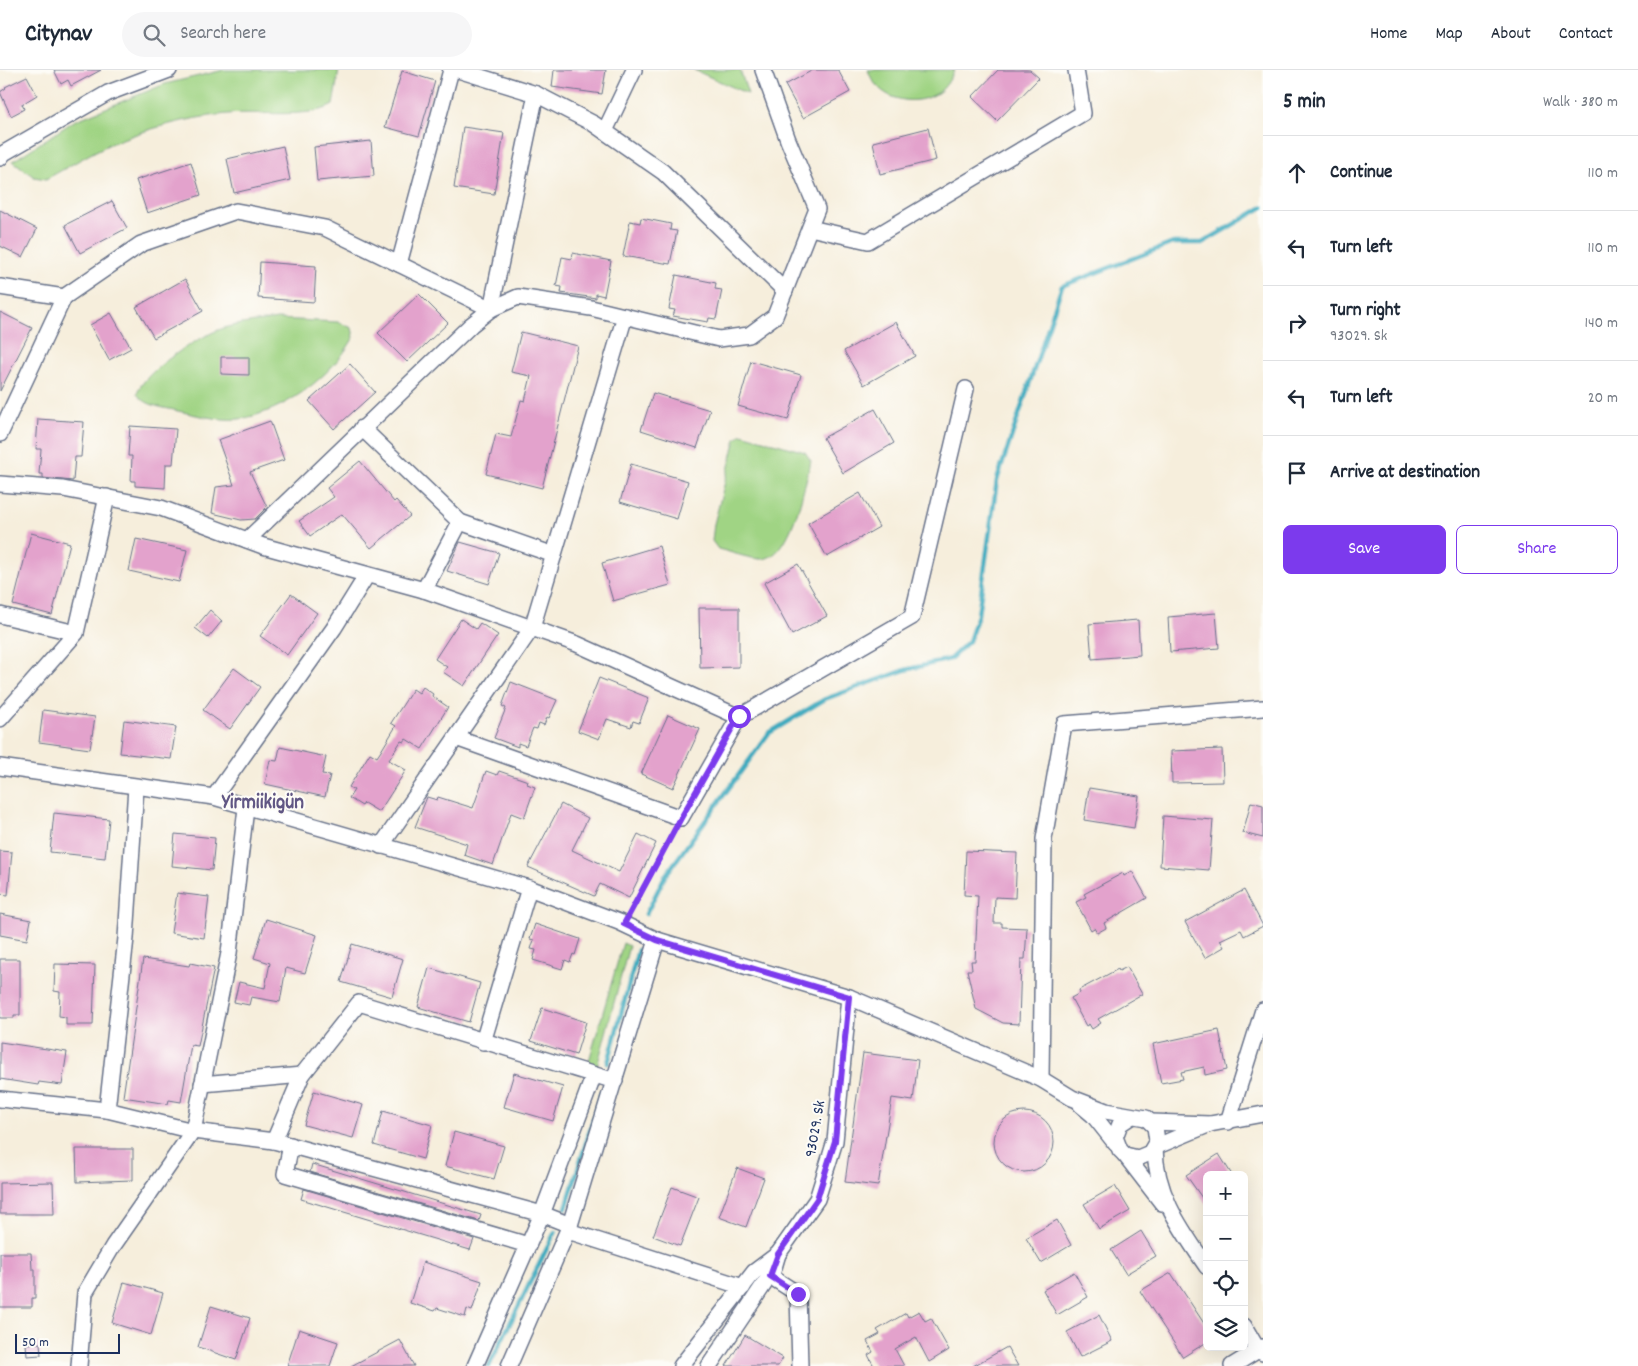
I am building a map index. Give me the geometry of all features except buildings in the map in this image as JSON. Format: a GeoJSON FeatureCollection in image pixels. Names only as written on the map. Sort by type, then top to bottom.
{"type":"FeatureCollection","features":[{"type":"Feature","properties":{"kind":"street"},"geometry":{"type":"LineString","coordinates":[[1,151],[108,93],[169,70]]}},
{"type":"Feature","properties":{"kind":"street"},"geometry":{"type":"LineString","coordinates":[[399,264],[451,70]]}},
{"type":"Feature","properties":{"kind":"street"},"geometry":{"type":"LineString","coordinates":[[458,70],[536,94],[605,131],[663,172],[785,291]]}},
{"type":"Feature","properties":{"kind":"street"},"geometry":{"type":"LineString","coordinates":[[605,131],[634,70]]}},
{"type":"Feature","properties":{"kind":"street"},"geometry":{"type":"LineString","coordinates":[[247,540],[362,428],[471,325],[491,309],[518,298],[591,308],[719,339],[749,335],[776,316],[817,209],[788,140],[763,70]]}},
{"type":"Feature","properties":{"kind":"street"},"geometry":{"type":"LineString","coordinates":[[810,228],[868,240],[1058,128],[1083,113],[1076,70]]}},
{"type":"Feature","properties":{"kind":"street"},"geometry":{"type":"LineString","coordinates":[[491,309],[536,94]]}},
{"type":"Feature","properties":{"kind":"street"},"geometry":{"type":"LineString","coordinates":[[0,434],[64,297],[141,244],[236,211],[325,228],[491,309]]}},
{"type":"Feature","properties":{"kind":"street"},"geometry":{"type":"LineString","coordinates":[[0,287],[64,297]]}},
{"type":"Feature","properties":{"kind":"street"},"geometry":{"type":"LineString","coordinates":[[381,846],[532,628],[625,316]]}},
{"type":"Feature","properties":{"kind":"street"},"geometry":{"type":"LineString","coordinates":[[456,738],[681,818],[739,716],[912,617],[966,389]]}},
{"type":"Feature","properties":{"kind":"street"},"geometry":{"type":"LineString","coordinates":[[362,428],[460,522],[554,555]]}},
{"type":"Feature","properties":{"kind":"street"},"geometry":{"type":"LineString","coordinates":[[0,484],[63,489],[161,508],[247,540],[424,590],[609,657],[739,716]]}},
{"type":"Feature","properties":{"kind":"street"},"geometry":{"type":"LineString","coordinates":[[0,719],[76,633],[107,498]]}},
{"type":"Feature","properties":{"kind":"street"},"geometry":{"type":"LineString","coordinates":[[424,590],[460,522]]}},
{"type":"Feature","properties":{"kind":"street"},"geometry":{"type":"LineString","coordinates":[[214,797],[334,628],[367,575]]}},
{"type":"Feature","properties":{"kind":"street"},"geometry":{"type":"LineString","coordinates":[[0,615],[76,633]]}},
{"type":"Feature","properties":{"kind":"street"},"geometry":{"type":"LineString","coordinates":[[1041,1079],[1044,839],[1064,724],[1263,708]]}},
{"type":"Feature","properties":{"kind":"street"},"geometry":{"type":"LineString","coordinates":[[0,767],[214,797],[246,808],[529,888],[624,924],[657,940],[849,997],[1041,1079],[1072,1098],[1093,1116],[1120,1149],[1203,1261]]}},
{"type":"Feature","properties":{"kind":"street"},"geometry":{"type":"LineString","coordinates":[[107,1110],[126,938],[136,787]]}},
{"type":"Feature","properties":{"kind":"street"},"geometry":{"type":"LineString","coordinates":[[79,1366],[85,1293],[113,1246],[193,1131],[229,953],[246,808]]}},
{"type":"Feature","properties":{"kind":"street"},"geometry":{"type":"LineString","coordinates":[[483,1042],[529,888]]}},
{"type":"Feature","properties":{"kind":"street"},"geometry":{"type":"LineString","coordinates":[[509,1366],[569,1228],[657,940]]}},
{"type":"Feature","properties":{"kind":"street","name":"93029. Sk"},"geometry":{"type":"LineString","coordinates":[[709,1366],[770,1276],[778,1254],[817,1199],[835,1141],[849,997]]}},
{"type":"Feature","properties":{"kind":"street"},"geometry":{"type":"LineString","coordinates":[[274,1141],[302,1074],[359,1004],[615,1081]]}},
{"type":"Feature","properties":{"kind":"street"},"geometry":{"type":"LineString","coordinates":[[1228,1122],[1263,1010]]}},
{"type":"Feature","properties":{"kind":"street"},"geometry":{"type":"LineString","coordinates":[[202,1084],[302,1074]]}},
{"type":"Feature","properties":{"kind":"street"},"geometry":{"type":"LineString","coordinates":[[475,1366],[542,1214],[594,1075]]}},
{"type":"Feature","properties":{"kind":"street"},"geometry":{"type":"LineString","coordinates":[[1072,1098],[1106,1111],[1139,1116],[1151,1122],[1210,1124],[1263,1114]]}},
{"type":"Feature","properties":{"kind":"street"},"geometry":{"type":"LineString","coordinates":[[0,1099],[107,1110],[193,1131],[274,1141],[291,1145],[542,1214],[569,1228],[743,1287]]}},
{"type":"Feature","properties":{"kind":"street"},"geometry":{"type":"LineString","coordinates":[[1120,1149],[1116,1130],[1120,1124],[1132,1116]]}},
{"type":"Feature","properties":{"kind":"street"},"geometry":{"type":"LineString","coordinates":[[1151,1122],[1157,1134],[1155,1164],[1160,1187],[1175,1222]]}},
{"type":"Feature","properties":{"kind":"street"},"geometry":{"type":"LineString","coordinates":[[1120,1149],[1138,1158],[1145,1156],[1155,1147],[1210,1124]]}},
{"type":"Feature","properties":{"kind":"street"},"geometry":{"type":"LineString","coordinates":[[291,1145],[285,1174],[528,1245]]}},
{"type":"Feature","properties":{"kind":"street","name":"93029. Sk"},"geometry":{"type":"LineString","coordinates":[[682,1366],[754,1272],[778,1254]]}},
{"type":"Feature","properties":{"kind":"street"},"geometry":{"type":"LineString","coordinates":[[770,1276],[798,1294],[800,1366]]}},
{"type":"Feature","properties":{"kind":"street"},"geometry":{"type":"LineString","coordinates":[[1232,1366],[1261,1350],[1248,1332]]}},
{"type":"Feature","properties":{"kind":"path"},"geometry":{"type":"LineString","coordinates":[[624,924],[681,818]]}},
{"type":"Feature","properties":{"kind":"green space"},"geometry":{"type":"Polygon","coordinates":[[[224,70],[339,70],[333,105],[323,109],[282,114],[228,114],[168,124],[110,144],[46,179],[34,177],[13,161],[74,121],[165,84],[224,70]]]}},
{"type":"Feature","properties":{"kind":"green space"},"geometry":{"type":"Polygon","coordinates":[[[694,70],[740,70],[748,94],[694,70]]]}},
{"type":"Feature","properties":{"kind":"green space"},"geometry":{"type":"Polygon","coordinates":[[[868,70],[955,70],[947,83],[936,94],[916,100],[906,100],[887,94],[879,88],[872,80],[868,70]]]}},
{"type":"Feature","properties":{"kind":"green space"},"geometry":{"type":"Polygon","coordinates":[[[277,319],[338,322],[352,328],[354,337],[333,365],[306,390],[273,409],[256,415],[239,419],[208,417],[156,406],[146,402],[137,394],[150,375],[161,365],[202,338],[230,326],[277,319]]]}},
{"type":"Feature","properties":{"kind":"green space"},"geometry":{"type":"Polygon","coordinates":[[[742,434],[805,452],[811,461],[800,503],[788,535],[771,556],[760,559],[718,549],[712,541],[714,524],[736,439],[742,434]]]}},
{"type":"Feature","properties":{"kind":"green space"},"geometry":{"type":"Polygon","coordinates":[[[623,943],[629,946],[597,1067],[588,1064],[623,943]]]}},
{"type":"Feature","properties":{"kind":"waterway"},"geometry":{"type":"LineString","coordinates":[[646,914],[665,876],[769,733],[825,699],[905,670],[950,659],[969,641],[978,615],[997,480],[1062,286],[1173,243],[1202,243],[1263,207]]}},
{"type":"Feature","properties":{"kind":"waterway"},"geometry":{"type":"LineString","coordinates":[[608,1063],[638,950]]}},
{"type":"Feature","properties":{"kind":"waterway"},"geometry":{"type":"LineString","coordinates":[[566,1208],[601,1094]]}},
{"type":"Feature","properties":{"kind":"waterway"},"geometry":{"type":"LineString","coordinates":[[489,1366],[555,1232]]}},
{"type":"Feature","properties":{"kind":"district","name":"Yirmiikigün"},"geometry":{"type":"Point","coordinates":[263,804]}},
{"type":"Feature","properties":{"kind":"route"},"geometry":{"type":"LineString","coordinates":[[739,716],[624,924],[657,940],[849,997],[835,1141],[817,1199],[778,1254],[770,1276],[798,1294]]}}]}
